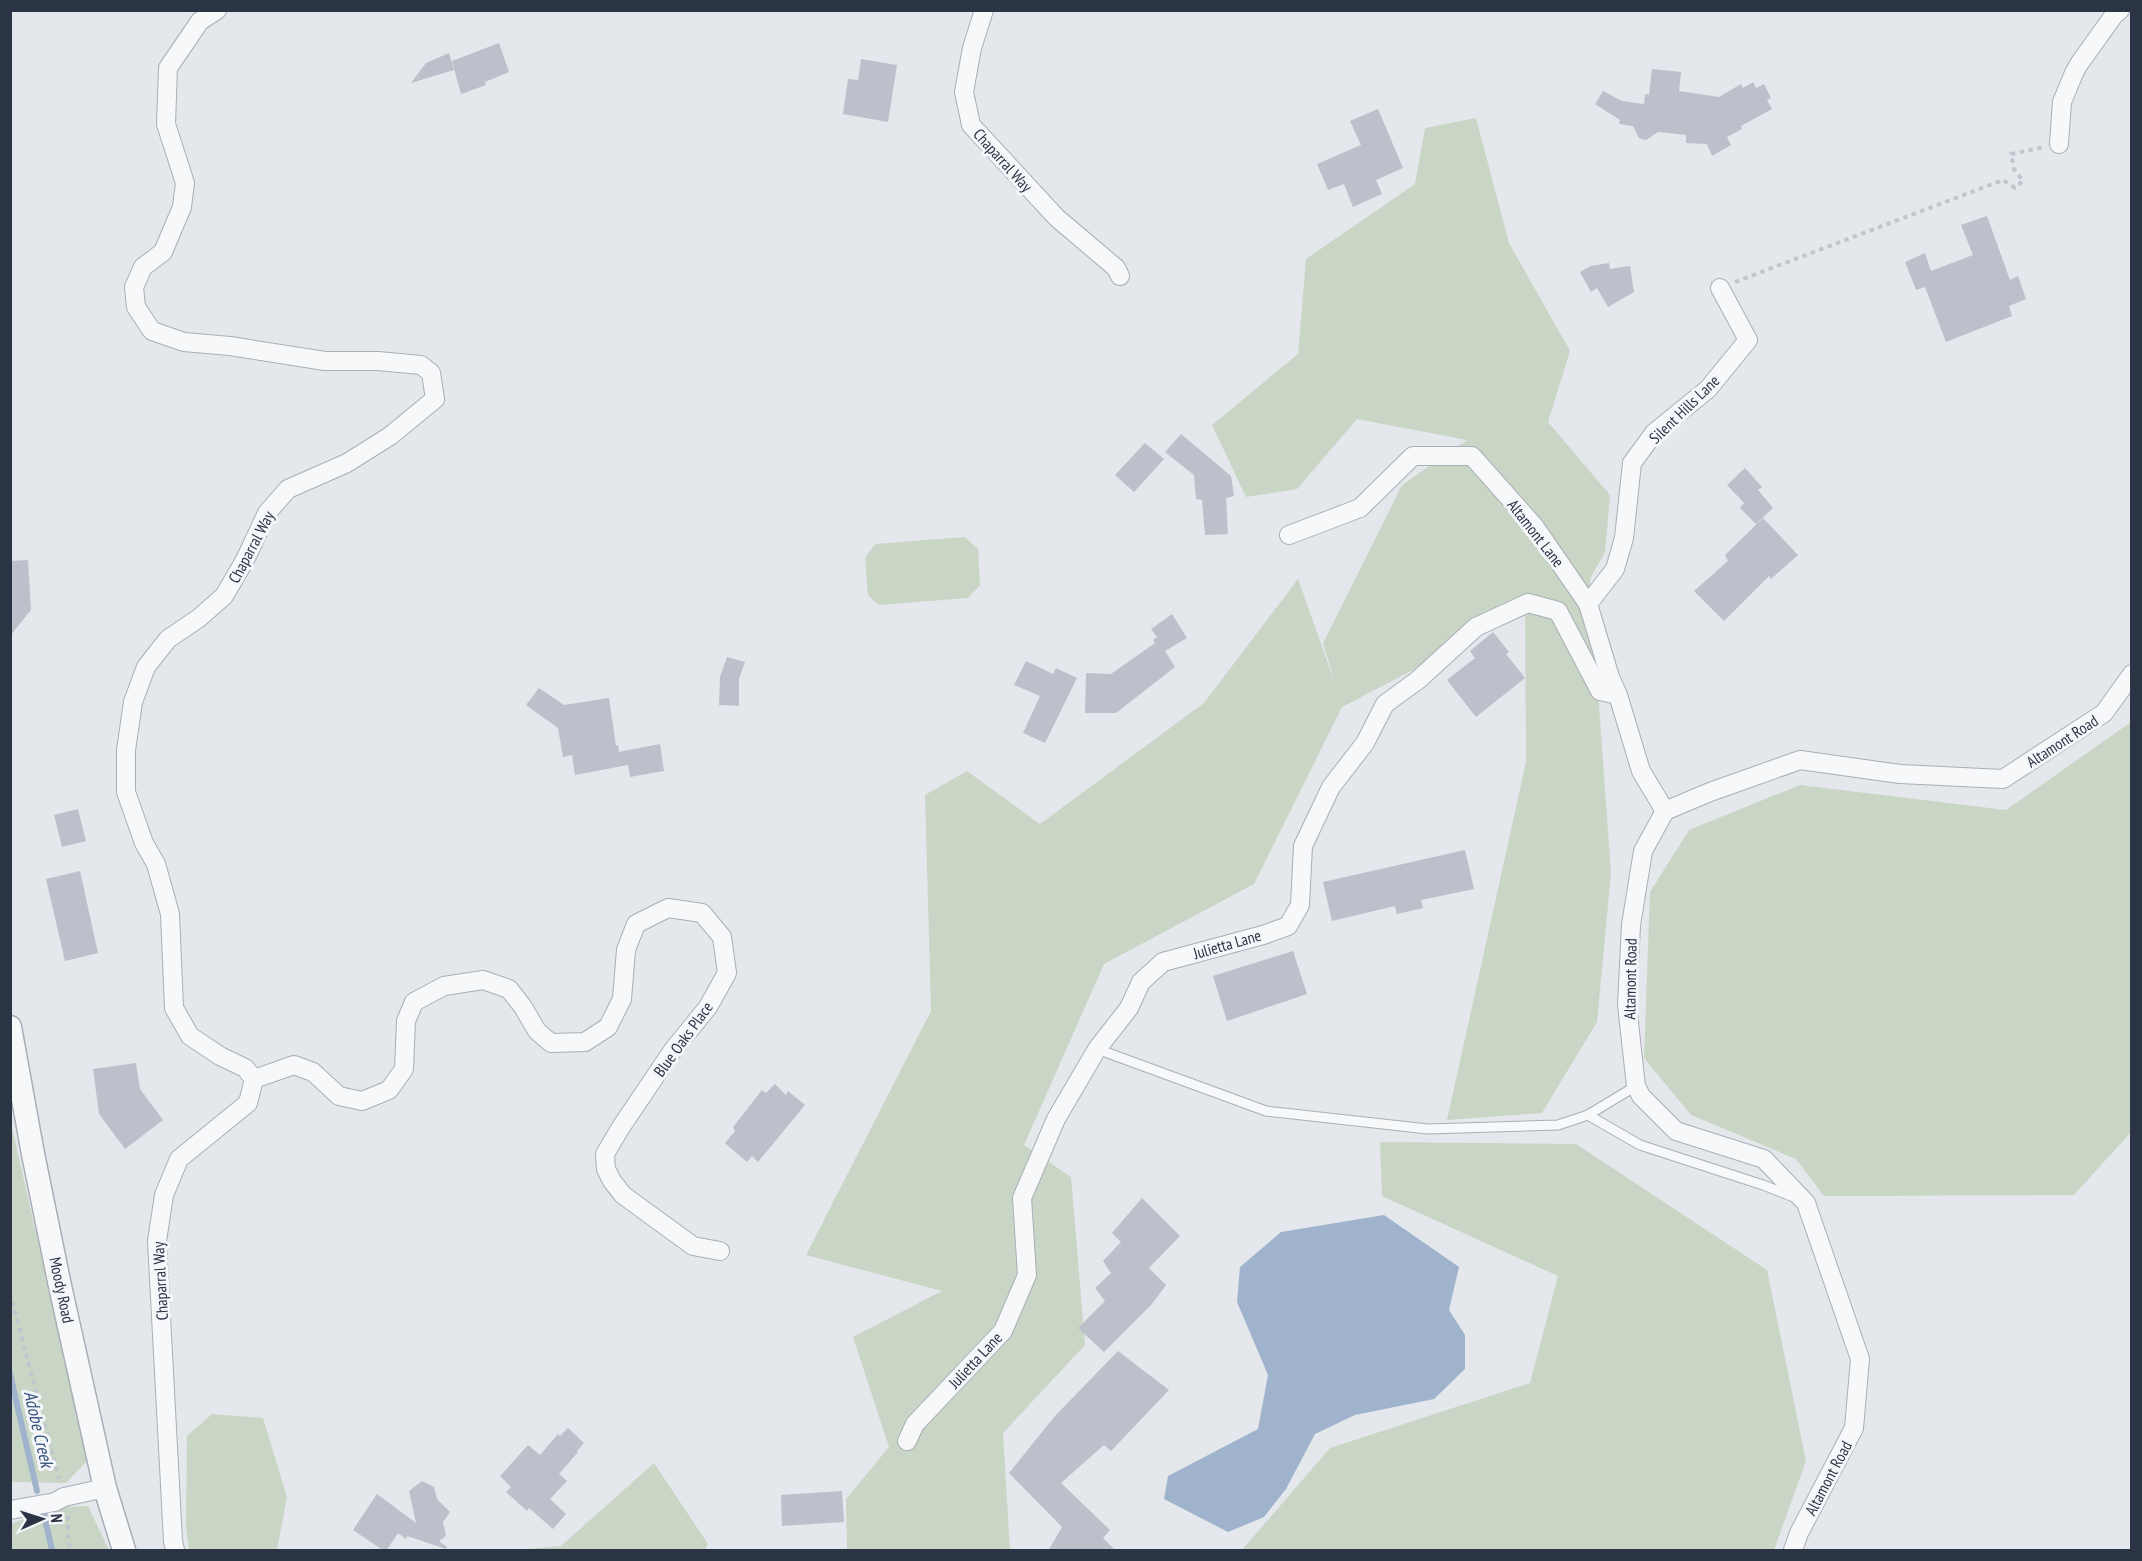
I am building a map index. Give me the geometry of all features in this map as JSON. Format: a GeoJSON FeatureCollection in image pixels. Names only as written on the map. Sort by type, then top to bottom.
{"type":"FeatureCollection","features":[{"type":"Feature","properties":{"kind":"street","name":"Chaparral Way"},"geometry":{"type":"LineString","coordinates":[[175,1551],[167,1455],[157,1241],[164,1195],[179,1159],[248,1103],[254,1079],[245,1068],[220,1056],[190,1036],[174,1008],[170,915],[156,864],[144,843],[126,792],[126,750],[133,702],[146,667],[168,639],[199,618],[224,596],[245,560],[267,513],[288,489],[347,464],[390,436],[435,399],[431,373],[421,365],[378,361],[325,361],[230,346],[184,342],[152,331],[136,307],[134,287],[142,267],[163,252],[182,207],[184,183],[166,124],[168,68],[200,21],[217,10]]}},
{"type":"Feature","properties":{"kind":"street","name":"Chaparral Way"},"geometry":{"type":"LineString","coordinates":[[984,10],[972,48],[964,92],[971,125],[1057,218],[1116,268],[1120,276]]}},
{"type":"Feature","properties":{"kind":"street"},"geometry":{"type":"LineString","coordinates":[[2059,144],[2062,102],[2079,64],[2120,10]]}},
{"type":"Feature","properties":{"kind":"street","name":"Silent Hills Lane"},"geometry":{"type":"LineString","coordinates":[[1588,603],[1615,569],[1624,537],[1632,463],[1654,433],[1708,389],[1748,340],[1720,288]]}},
{"type":"Feature","properties":{"kind":"street","name":"Altamont Lane"},"geometry":{"type":"LineString","coordinates":[[1289,535],[1360,508],[1413,456],[1472,456],[1535,527],[1588,603],[1641,771],[1665,811]]}},
{"type":"Feature","properties":{"kind":"street","name":"Julietta Lane"},"geometry":{"type":"LineString","coordinates":[[906,1441],[915,1424],[1003,1331],[1027,1275],[1022,1198],[1056,1119],[1097,1049],[1129,1008],[1141,982],[1163,962],[1288,926],[1300,904],[1303,846],[1331,787],[1365,743],[1385,704],[1418,680],[1476,627],[1528,603],[1558,611],[1600,691],[1618,695]]}},
{"type":"Feature","properties":{"kind":"street","name":"Altamont Road"},"geometry":{"type":"LineString","coordinates":[[1793,1551],[1799,1533],[1854,1428],[1860,1359],[1806,1203],[1764,1159],[1676,1131],[1641,1096],[1636,1086],[1627,1005],[1631,925],[1642,851],[1665,811],[1710,792],[1800,760],[1900,774],[2003,779],[2104,713],[2132,674]]}},
{"type":"Feature","properties":{"kind":"street","name":"Blue Oaks Place"},"geometry":{"type":"LineString","coordinates":[[254,1079],[294,1065],[312,1072],[339,1096],[362,1101],[389,1090],[404,1069],[406,1021],[414,1002],[444,986],[483,980],[509,989],[523,1006],[537,1031],[551,1043],[585,1042],[608,1027],[622,999],[627,950],[636,924],[668,908],[702,913],[722,937],[727,973],[708,1007],[673,1050],[605,1154],[606,1169],[623,1195],[693,1246],[720,1251]]}},
{"type":"Feature","properties":{"kind":"street","name":"Moody Road"},"geometry":{"type":"LineString","coordinates":[[10,1027],[47,1220],[105,1488],[124,1551]]}},
{"type":"Feature","properties":{"kind":"street"},"geometry":{"type":"LineString","coordinates":[[10,1510],[105,1488]]}},
{"type":"Feature","properties":{"kind":"lane"},"geometry":{"type":"LineString","coordinates":[[1097,1049],[1266,1111],[1428,1129],[1558,1125],[1588,1115],[1636,1086]]}},
{"type":"Feature","properties":{"kind":"lane"},"geometry":{"type":"LineString","coordinates":[[1588,1115],[1640,1145],[1763,1185],[1806,1203]]}},
{"type":"Feature","properties":{"kind":"path"},"geometry":{"type":"LineString","coordinates":[[1720,288],[2003,180],[2015,188],[2023,181],[2014,169],[2011,154],[2059,144]]}},
{"type":"Feature","properties":{"kind":"path"},"geometry":{"type":"LineString","coordinates":[[10,1293],[59,1499],[68,1516],[68,1540],[71,1551]]}},
{"type":"Feature","properties":{"kind":"green space"},"geometry":{"type":"Polygon","coordinates":[[[1476,118],[1509,243],[1570,351],[1548,422],[1610,495],[1605,552],[1590,579],[1611,873],[1597,1022],[1542,1113],[1447,1120],[1526,762],[1525,598],[1413,670],[1342,707],[1254,884],[1104,964],[1024,1145],[1071,1177],[1085,1345],[1003,1433],[1010,1550],[847,1550],[846,1499],[889,1447],[853,1337],[942,1291],[806,1255],[931,1011],[925,795],[967,771],[1040,824],[1204,703],[1298,579],[1336,686],[1323,643],[1402,485],[1467,440],[1357,419],[1297,489],[1246,497],[1212,425],[1298,354],[1306,259],[1415,184],[1425,128],[1476,118]]]}},
{"type":"Feature","properties":{"kind":"green space"},"geometry":{"type":"Polygon","coordinates":[[[965,537],[978,549],[980,585],[968,598],[879,605],[868,595],[865,558],[875,544],[965,537]]]}},
{"type":"Feature","properties":{"kind":"green space"},"geometry":{"type":"Polygon","coordinates":[[[2131,722],[2131,1132],[2074,1195],[1824,1196],[1796,1159],[1691,1115],[1644,1058],[1650,892],[1689,830],[1800,785],[2006,810],[2131,722]]]}},
{"type":"Feature","properties":{"kind":"green space"},"geometry":{"type":"Polygon","coordinates":[[[10,1119],[88,1460],[66,1483],[11,1482],[10,1119]]]}},
{"type":"Feature","properties":{"kind":"green space"},"geometry":{"type":"Polygon","coordinates":[[[1380,1142],[1576,1144],[1767,1270],[1806,1461],[1774,1550],[1242,1550],[1330,1448],[1530,1383],[1558,1276],[1382,1196],[1380,1142]]]}},
{"type":"Feature","properties":{"kind":"green space"},"geometry":{"type":"Polygon","coordinates":[[[212,1414],[263,1418],[287,1497],[277,1550],[189,1550],[186,1527],[187,1436],[212,1414]]]}},
{"type":"Feature","properties":{"kind":"green space"},"geometry":{"type":"Polygon","coordinates":[[[654,1463],[708,1544],[705,1550],[517,1550],[561,1546],[654,1463]]]}},
{"type":"Feature","properties":{"kind":"green space"},"geometry":{"type":"Polygon","coordinates":[[[88,1506],[109,1550],[11,1550],[10,1524],[60,1507],[88,1506]]]}},
{"type":"Feature","properties":{"kind":"water"},"geometry":{"type":"Polygon","coordinates":[[[1384,1215],[1459,1267],[1449,1310],[1465,1335],[1465,1369],[1434,1399],[1355,1415],[1315,1434],[1286,1489],[1264,1517],[1228,1532],[1164,1499],[1168,1476],[1258,1429],[1268,1375],[1237,1302],[1240,1267],[1281,1232],[1384,1215]]]}},
{"type":"Feature","properties":{"kind":"building"},"geometry":{"type":"Polygon","coordinates":[[[499,43],[509,72],[485,82],[486,85],[461,94],[452,61],[499,43]]]}},
{"type":"Feature","properties":{"kind":"building"},"geometry":{"type":"Polygon","coordinates":[[[449,53],[454,70],[411,83],[426,63],[449,53]]]}},
{"type":"Feature","properties":{"kind":"building"},"geometry":{"type":"Polygon","coordinates":[[[861,59],[897,65],[888,122],[843,114],[848,79],[858,80],[861,59]]]}},
{"type":"Feature","properties":{"kind":"building"},"geometry":{"type":"Polygon","coordinates":[[[1652,69],[1681,72],[1679,91],[1719,97],[1741,84],[1743,88],[1753,82],[1756,88],[1764,84],[1771,98],[1767,100],[1772,109],[1741,126],[1742,129],[1727,137],[1731,145],[1712,156],[1707,144],[1686,143],[1686,135],[1658,132],[1646,140],[1639,138],[1633,126],[1619,124],[1620,120],[1595,104],[1603,91],[1622,101],[1644,104],[1645,94],[1649,95],[1652,69]]]}},
{"type":"Feature","properties":{"kind":"building"},"geometry":{"type":"Polygon","coordinates":[[[1378,109],[1403,168],[1376,180],[1382,194],[1353,207],[1344,184],[1328,190],[1317,164],[1361,145],[1350,121],[1378,109]]]}},
{"type":"Feature","properties":{"kind":"building"},"geometry":{"type":"Polygon","coordinates":[[[1987,216],[2010,280],[2018,276],[2026,299],[2009,306],[2012,316],[1946,342],[1925,287],[1916,290],[1905,262],[1925,253],[1931,271],[1973,255],[1961,225],[1987,216]]]}},
{"type":"Feature","properties":{"kind":"building"},"geometry":{"type":"Polygon","coordinates":[[[1609,263],[1610,269],[1630,266],[1634,292],[1608,307],[1597,288],[1591,292],[1580,272],[1591,266],[1609,263]]]}},
{"type":"Feature","properties":{"kind":"building"},"geometry":{"type":"Polygon","coordinates":[[[1181,434],[1231,476],[1234,496],[1226,498],[1228,534],[1205,535],[1202,500],[1196,499],[1194,475],[1165,452],[1181,434]]]}},
{"type":"Feature","properties":{"kind":"building"},"geometry":{"type":"Polygon","coordinates":[[[1145,443],[1164,459],[1134,492],[1115,475],[1145,443]]]}},
{"type":"Feature","properties":{"kind":"building"},"geometry":{"type":"Polygon","coordinates":[[[1745,468],[1762,487],[1758,490],[1773,508],[1756,524],[1740,508],[1744,503],[1727,485],[1745,468]]]}},
{"type":"Feature","properties":{"kind":"building"},"geometry":{"type":"Polygon","coordinates":[[[1763,518],[1798,555],[1771,579],[1769,576],[1724,621],[1694,591],[1728,561],[1725,555],[1763,518]]]}},
{"type":"Feature","properties":{"kind":"building"},"geometry":{"type":"Polygon","coordinates":[[[28,560],[31,610],[10,636],[10,561],[28,560]]]}},
{"type":"Feature","properties":{"kind":"building"},"geometry":{"type":"Polygon","coordinates":[[[1172,614],[1187,638],[1165,651],[1175,667],[1116,713],[1085,713],[1086,673],[1111,674],[1155,643],[1153,640],[1157,637],[1151,629],[1172,614]]]}},
{"type":"Feature","properties":{"kind":"building"},"geometry":{"type":"Polygon","coordinates":[[[1493,632],[1509,652],[1506,654],[1525,678],[1476,717],[1447,680],[1475,658],[1470,651],[1493,632]]]}},
{"type":"Feature","properties":{"kind":"building"},"geometry":{"type":"Polygon","coordinates":[[[727,657],[745,662],[739,679],[739,706],[719,705],[720,677],[727,657]]]}},
{"type":"Feature","properties":{"kind":"building"},"geometry":{"type":"Polygon","coordinates":[[[1026,661],[1053,674],[1056,668],[1077,678],[1045,743],[1023,733],[1040,696],[1014,685],[1026,661]]]}},
{"type":"Feature","properties":{"kind":"building"},"geometry":{"type":"Polygon","coordinates":[[[539,688],[564,705],[609,698],[616,746],[618,745],[619,752],[660,744],[664,771],[630,777],[628,765],[575,775],[572,755],[563,757],[558,728],[526,705],[539,688]]]}},
{"type":"Feature","properties":{"kind":"building"},"geometry":{"type":"Polygon","coordinates":[[[78,809],[86,841],[62,847],[54,815],[78,809]]]}},
{"type":"Feature","properties":{"kind":"building"},"geometry":{"type":"Polygon","coordinates":[[[1465,850],[1474,889],[1421,900],[1423,908],[1397,914],[1395,906],[1332,921],[1323,882],[1465,850]]]}},
{"type":"Feature","properties":{"kind":"building"},"geometry":{"type":"Polygon","coordinates":[[[80,871],[98,953],[65,961],[46,879],[80,871]]]}},
{"type":"Feature","properties":{"kind":"building"},"geometry":{"type":"Polygon","coordinates":[[[1293,951],[1307,994],[1227,1021],[1213,976],[1293,951]]]}},
{"type":"Feature","properties":{"kind":"building"},"geometry":{"type":"Polygon","coordinates":[[[136,1063],[140,1089],[163,1120],[125,1149],[99,1114],[93,1069],[136,1063]]]}},
{"type":"Feature","properties":{"kind":"building"},"geometry":{"type":"Polygon","coordinates":[[[775,1084],[786,1095],[788,1091],[805,1105],[758,1162],[752,1156],[747,1162],[725,1143],[735,1131],[733,1127],[762,1090],[766,1093],[775,1084]]]}},
{"type":"Feature","properties":{"kind":"building"},"geometry":{"type":"Polygon","coordinates":[[[1142,1198],[1180,1236],[1149,1268],[1166,1285],[1152,1304],[1104,1352],[1078,1328],[1105,1301],[1095,1288],[1111,1273],[1103,1261],[1121,1242],[1112,1233],[1142,1198]]]}},
{"type":"Feature","properties":{"kind":"building"},"geometry":{"type":"Polygon","coordinates":[[[1118,1351],[1169,1390],[1111,1451],[1104,1445],[1061,1483],[1110,1530],[1103,1538],[1116,1551],[1048,1551],[1062,1527],[1009,1473],[1055,1416],[1118,1351]]]}},
{"type":"Feature","properties":{"kind":"building"},"geometry":{"type":"Polygon","coordinates":[[[568,1428],[584,1443],[559,1474],[567,1481],[550,1499],[566,1514],[553,1529],[529,1508],[527,1511],[506,1492],[511,1487],[500,1476],[528,1445],[540,1455],[558,1434],[560,1436],[568,1428]]]}},
{"type":"Feature","properties":{"kind":"building"},"geometry":{"type":"Polygon","coordinates":[[[422,1481],[434,1487],[437,1499],[450,1512],[443,1522],[446,1536],[439,1541],[447,1547],[446,1549],[407,1536],[406,1539],[398,1533],[384,1551],[353,1530],[377,1494],[416,1523],[409,1491],[422,1481]]]}},
{"type":"Feature","properties":{"kind":"building"},"geometry":{"type":"Polygon","coordinates":[[[842,1491],[844,1522],[782,1526],[781,1495],[842,1491]]]}},
{"type":"Feature","properties":{"kind":"waterway","name":"Adobe Creek"},"geometry":{"type":"LineString","coordinates":[[10,1374],[37,1491]]}},
{"type":"Feature","properties":{"kind":"waterway","name":"Adobe Creek"},"geometry":{"type":"LineString","coordinates":[[44,1515],[52,1550]]}}]}
